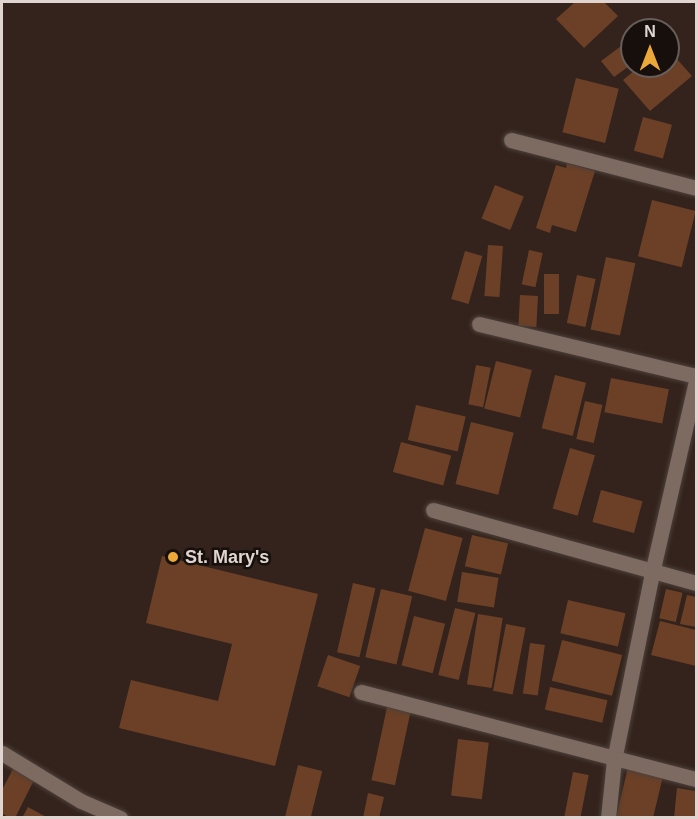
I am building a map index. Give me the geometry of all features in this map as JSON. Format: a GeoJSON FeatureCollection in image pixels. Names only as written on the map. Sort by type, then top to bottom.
{"type":"FeatureCollection","features":[{"type":"Feature","properties":{"kind":"street"},"geometry":{"type":"LineString","coordinates":[[511,140],[696,188]]}},
{"type":"Feature","properties":{"kind":"street"},"geometry":{"type":"LineString","coordinates":[[479,324],[696,376]]}},
{"type":"Feature","properties":{"kind":"street"},"geometry":{"type":"LineString","coordinates":[[608,818],[614,760],[652,573],[696,381]]}},
{"type":"Feature","properties":{"kind":"street"},"geometry":{"type":"LineString","coordinates":[[434,510],[652,573],[696,583]]}},
{"type":"Feature","properties":{"kind":"street"},"geometry":{"type":"LineString","coordinates":[[361,692],[614,760],[696,779]]}},
{"type":"Feature","properties":{"kind":"street"},"geometry":{"type":"LineString","coordinates":[[2,753],[81,801],[120,818]]}},
{"type":"Feature","properties":{"kind":"building"},"geometry":{"type":"Polygon","coordinates":[[[575,2],[604,2],[618,16],[584,48],[556,19],[575,2]]]}},
{"type":"Feature","properties":{"kind":"building"},"geometry":{"type":"Polygon","coordinates":[[[620,47],[620,73],[614,77],[601,61],[620,47]]]}},
{"type":"Feature","properties":{"kind":"building"},"geometry":{"type":"Polygon","coordinates":[[[680,62],[692,76],[650,111],[623,80],[625,78],[680,78],[680,62]]]}},
{"type":"Feature","properties":{"kind":"building"},"geometry":{"type":"Polygon","coordinates":[[[576,78],[619,89],[605,143],[562,132],[576,78]]]}},
{"type":"Feature","properties":{"kind":"building"},"geometry":{"type":"Polygon","coordinates":[[[643,117],[672,125],[663,159],[634,151],[643,117]]]}},
{"type":"Feature","properties":{"kind":"building"},"geometry":{"type":"Polygon","coordinates":[[[567,163],[595,171],[576,232],[552,225],[550,233],[536,228],[556,165],[566,168],[567,163]]]}},
{"type":"Feature","properties":{"kind":"building"},"geometry":{"type":"Polygon","coordinates":[[[495,185],[524,197],[510,230],[482,218],[495,185]]]}},
{"type":"Feature","properties":{"kind":"building"},"geometry":{"type":"Polygon","coordinates":[[[652,200],[696,211],[682,267],[638,256],[652,200]]]}},
{"type":"Feature","properties":{"kind":"building"},"geometry":{"type":"Polygon","coordinates":[[[488,245],[503,246],[499,297],[484,296],[488,245]]]}},
{"type":"Feature","properties":{"kind":"building"},"geometry":{"type":"Polygon","coordinates":[[[529,250],[543,253],[535,287],[522,284],[529,250]]]}},
{"type":"Feature","properties":{"kind":"building"},"geometry":{"type":"Polygon","coordinates":[[[465,251],[482,256],[469,304],[451,299],[465,251]]]}},
{"type":"Feature","properties":{"kind":"building"},"geometry":{"type":"Polygon","coordinates":[[[606,257],[635,263],[620,336],[591,329],[606,257]]]}},
{"type":"Feature","properties":{"kind":"building"},"geometry":{"type":"Polygon","coordinates":[[[544,274],[559,274],[559,314],[544,314],[544,274]]]}},
{"type":"Feature","properties":{"kind":"building"},"geometry":{"type":"Polygon","coordinates":[[[577,275],[596,279],[585,327],[567,323],[577,275]]]}},
{"type":"Feature","properties":{"kind":"building"},"geometry":{"type":"Polygon","coordinates":[[[520,295],[538,296],[536,327],[518,326],[520,295]]]}},
{"type":"Feature","properties":{"kind":"building"},"geometry":{"type":"Polygon","coordinates":[[[496,361],[532,370],[520,417],[484,409],[496,361]]]}},
{"type":"Feature","properties":{"kind":"building"},"geometry":{"type":"Polygon","coordinates":[[[476,365],[491,368],[483,407],[468,404],[476,365]]]}},
{"type":"Feature","properties":{"kind":"building"},"geometry":{"type":"Polygon","coordinates":[[[555,375],[586,383],[573,436],[542,428],[555,375]]]}},
{"type":"Feature","properties":{"kind":"building"},"geometry":{"type":"Polygon","coordinates":[[[611,378],[669,389],[662,424],[604,412],[611,378]]]}},
{"type":"Feature","properties":{"kind":"building"},"geometry":{"type":"Polygon","coordinates":[[[585,401],[603,405],[594,443],[576,439],[585,401]]]}},
{"type":"Feature","properties":{"kind":"building"},"geometry":{"type":"Polygon","coordinates":[[[416,405],[466,416],[458,452],[408,440],[416,405]]]}},
{"type":"Feature","properties":{"kind":"building"},"geometry":{"type":"Polygon","coordinates":[[[471,422],[514,433],[498,495],[456,484],[471,422]]]}},
{"type":"Feature","properties":{"kind":"building"},"geometry":{"type":"Polygon","coordinates":[[[401,442],[451,455],[443,485],[393,472],[401,442]]]}},
{"type":"Feature","properties":{"kind":"building"},"geometry":{"type":"Polygon","coordinates":[[[570,448],[595,455],[578,516],[553,509],[570,448]]]}},
{"type":"Feature","properties":{"kind":"building"},"geometry":{"type":"Polygon","coordinates":[[[601,490],[643,501],[634,533],[592,522],[601,490]]]}},
{"type":"Feature","properties":{"kind":"building"},"geometry":{"type":"Polygon","coordinates":[[[425,528],[463,538],[446,601],[408,591],[425,528]]]}},
{"type":"Feature","properties":{"kind":"building"},"geometry":{"type":"Polygon","coordinates":[[[472,535],[508,543],[501,575],[465,566],[472,535]]]}},
{"type":"Feature","properties":{"kind":"building"},"geometry":{"type":"Polygon","coordinates":[[[162,556],[318,594],[275,766],[119,728],[131,680],[218,701],[232,644],[146,623],[162,556]]]}},
{"type":"Feature","properties":{"kind":"building"},"geometry":{"type":"Polygon","coordinates":[[[462,572],[499,578],[494,607],[457,602],[462,572]]]}},
{"type":"Feature","properties":{"kind":"building"},"geometry":{"type":"Polygon","coordinates":[[[353,583],[375,588],[359,657],[337,652],[353,583]]]}},
{"type":"Feature","properties":{"kind":"building"},"geometry":{"type":"Polygon","coordinates":[[[381,589],[412,596],[396,664],[365,657],[381,589]]]}},
{"type":"Feature","properties":{"kind":"building"},"geometry":{"type":"Polygon","coordinates":[[[666,589],[683,593],[676,622],[659,618],[666,589]]]}},
{"type":"Feature","properties":{"kind":"building"},"geometry":{"type":"Polygon","coordinates":[[[687,595],[696,597],[696,627],[680,624],[687,595]]]}},
{"type":"Feature","properties":{"kind":"building"},"geometry":{"type":"Polygon","coordinates":[[[568,600],[625,613],[618,646],[560,633],[568,600]]]}},
{"type":"Feature","properties":{"kind":"building"},"geometry":{"type":"Polygon","coordinates":[[[455,608],[475,613],[459,680],[438,675],[455,608]]]}},
{"type":"Feature","properties":{"kind":"building"},"geometry":{"type":"Polygon","coordinates":[[[478,614],[503,618],[492,688],[467,684],[478,614]]]}},
{"type":"Feature","properties":{"kind":"building"},"geometry":{"type":"Polygon","coordinates":[[[414,616],[445,624],[433,673],[402,665],[414,616]]]}},
{"type":"Feature","properties":{"kind":"building"},"geometry":{"type":"Polygon","coordinates":[[[660,621],[696,630],[696,666],[651,655],[660,621]]]}},
{"type":"Feature","properties":{"kind":"building"},"geometry":{"type":"Polygon","coordinates":[[[506,624],[526,628],[513,695],[493,691],[506,624]]]}},
{"type":"Feature","properties":{"kind":"building"},"geometry":{"type":"Polygon","coordinates":[[[562,640],[622,655],[612,696],[552,681],[562,640]]]}},
{"type":"Feature","properties":{"kind":"building"},"geometry":{"type":"Polygon","coordinates":[[[530,643],[545,645],[538,696],[523,694],[530,643]]]}},
{"type":"Feature","properties":{"kind":"building"},"geometry":{"type":"Polygon","coordinates":[[[328,655],[360,666],[349,697],[317,686],[328,655]]]}},
{"type":"Feature","properties":{"kind":"building"},"geometry":{"type":"Polygon","coordinates":[[[550,687],[607,700],[602,723],[545,709],[550,687]]]}},
{"type":"Feature","properties":{"kind":"building"},"geometry":{"type":"Polygon","coordinates":[[[387,707],[410,712],[395,785],[371,780],[387,707]]]}},
{"type":"Feature","properties":{"kind":"building"},"geometry":{"type":"Polygon","coordinates":[[[458,739],[489,743],[482,799],[451,796],[458,739]]]}},
{"type":"Feature","properties":{"kind":"building"},"geometry":{"type":"Polygon","coordinates":[[[298,765],[322,771],[311,818],[285,818],[298,765]]]}},
{"type":"Feature","properties":{"kind":"building"},"geometry":{"type":"Polygon","coordinates":[[[14,767],[35,778],[15,818],[9,818],[2,813],[2,790],[14,767]]]}},
{"type":"Feature","properties":{"kind":"building"},"geometry":{"type":"Polygon","coordinates":[[[628,767],[663,776],[653,818],[616,818],[628,767]]]}},
{"type":"Feature","properties":{"kind":"building"},"geometry":{"type":"Polygon","coordinates":[[[573,772],[589,775],[580,818],[564,818],[573,772]]]}},
{"type":"Feature","properties":{"kind":"building"},"geometry":{"type":"Polygon","coordinates":[[[677,788],[696,791],[696,818],[674,818],[677,788]]]}},
{"type":"Feature","properties":{"kind":"building"},"geometry":{"type":"Polygon","coordinates":[[[368,793],[384,797],[379,818],[363,818],[368,793]]]}},
{"type":"Feature","properties":{"kind":"building"},"geometry":{"type":"Polygon","coordinates":[[[28,807],[48,818],[22,818],[28,807]]]}},
{"type":"Feature","properties":{"kind":"place","name":"St. Mary's"},"geometry":{"type":"Point","coordinates":[173,557]}}]}
